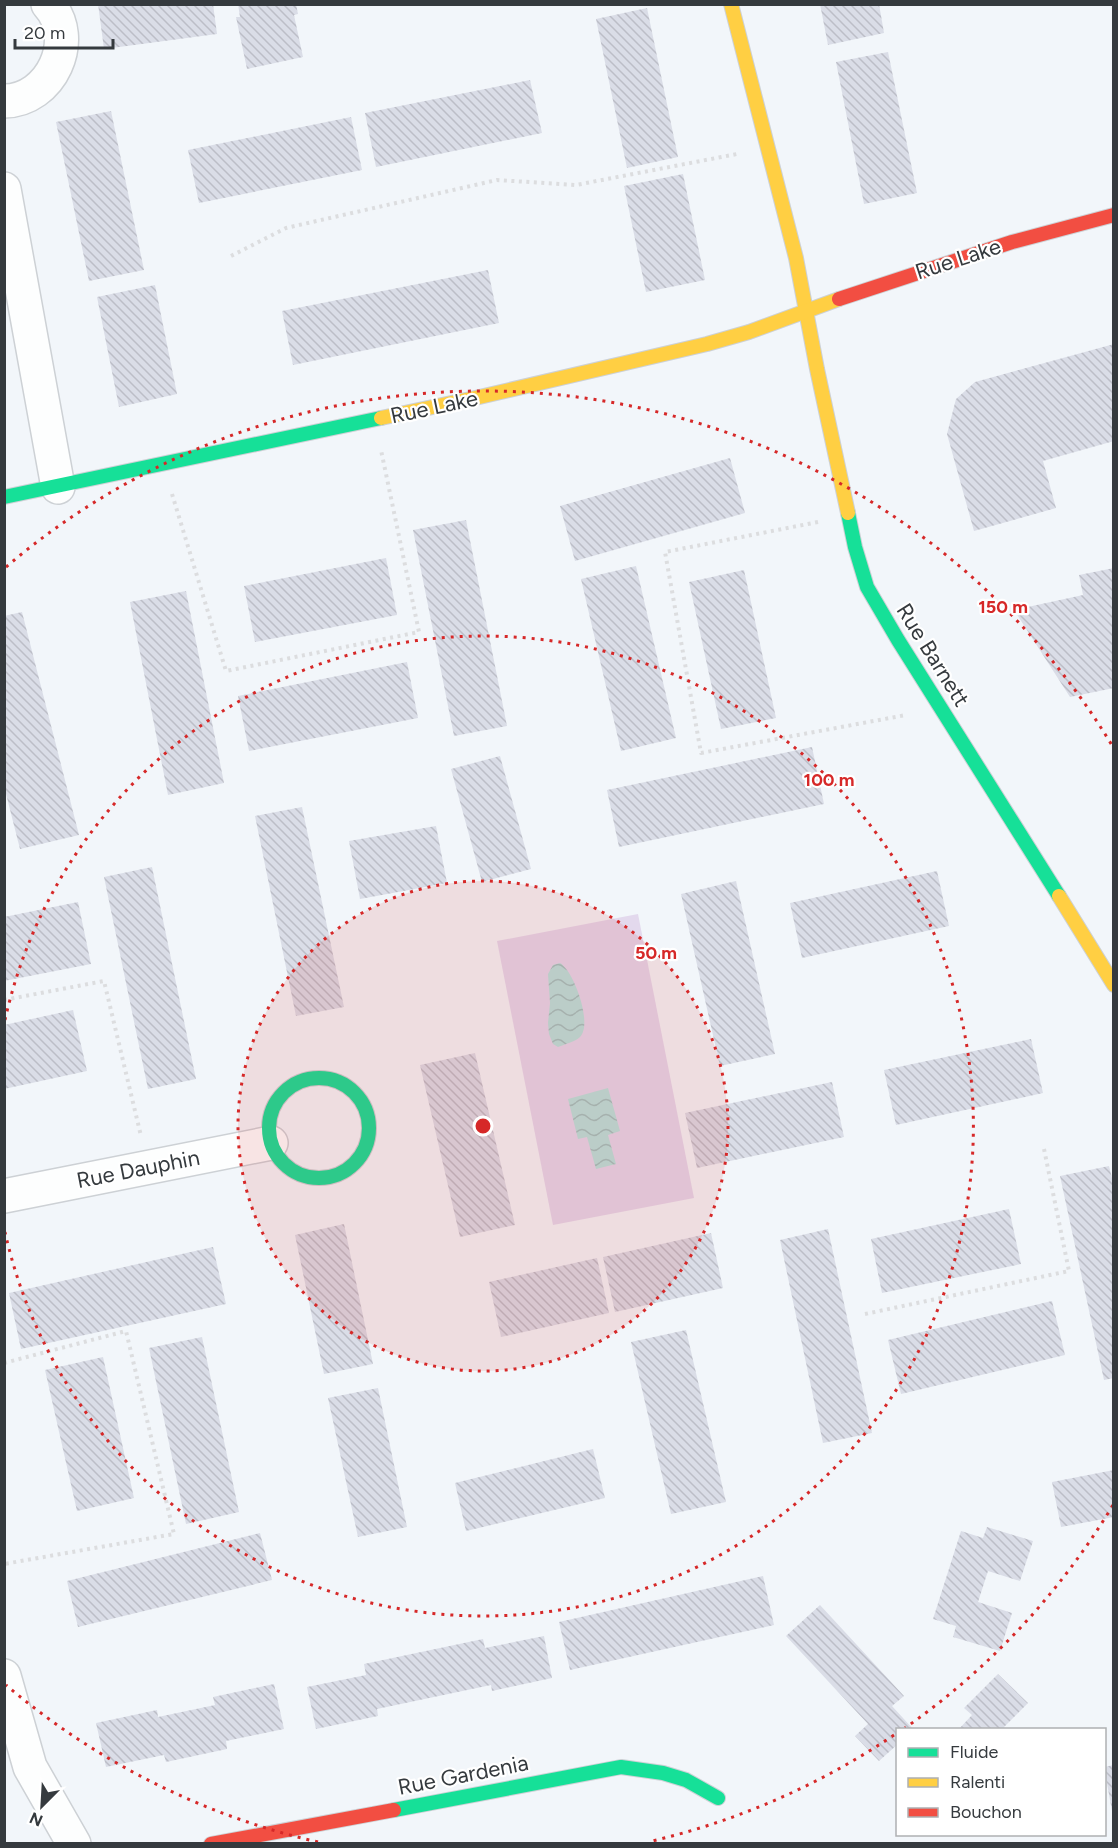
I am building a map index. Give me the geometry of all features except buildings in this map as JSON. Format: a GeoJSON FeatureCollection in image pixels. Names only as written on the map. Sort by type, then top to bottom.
{"type":"FeatureCollection","features":[{"type":"Feature","properties":{"kind":"street"},"geometry":{"type":"LineString","coordinates":[[4,101],[28,96],[44,84],[56,68],[62,48],[61,28],[48,4]]}},
{"type":"Feature","properties":{"kind":"street"},"geometry":{"type":"LineString","coordinates":[[731,4],[796,258],[806,311]]}},
{"type":"Feature","properties":{"kind":"street"},"geometry":{"type":"LineString","coordinates":[[4,189],[58,487]]}},
{"type":"Feature","properties":{"kind":"street","name":"Rue Lake"},"geometry":{"type":"LineString","coordinates":[[4,497],[375,420],[707,344],[749,332],[868,288],[954,260],[1113,215]]}},
{"type":"Feature","properties":{"kind":"street","name":"Rue Barnett"},"geometry":{"type":"LineString","coordinates":[[806,311],[848,516],[867,587],[1113,985]]}},
{"type":"Feature","properties":{"kind":"street"},"geometry":{"type":"LineString","coordinates":[[326,1078],[342,1083],[356,1093],[365,1107],[370,1123],[368,1140],[362,1155],[351,1167],[337,1176],[321,1179],[297,1173],[278,1158],[271,1143],[269,1126],[272,1110],[281,1096],[294,1085],[309,1079],[326,1078]]}},
{"type":"Feature","properties":{"kind":"street","name":"Rue Dauphin"},"geometry":{"type":"LineString","coordinates":[[4,1196],[271,1143]]}},
{"type":"Feature","properties":{"kind":"street"},"geometry":{"type":"LineString","coordinates":[[4,1676],[30,1767],[74,1844]]}},
{"type":"Feature","properties":{"kind":"street","name":"Rue Gardenia"},"geometry":{"type":"LineString","coordinates":[[211,1844],[621,1767],[663,1773],[687,1780],[718,1798]]}},
{"type":"Feature","properties":{"kind":"path"},"geometry":{"type":"LineString","coordinates":[[231,256],[286,228],[497,180],[576,185],[768,148]]}},
{"type":"Feature","properties":{"kind":"path"},"geometry":{"type":"LineString","coordinates":[[163,464],[226,671],[419,632],[375,420]]}},
{"type":"Feature","properties":{"kind":"path"},"geometry":{"type":"LineString","coordinates":[[848,516],[665,552],[701,753],[942,708]]}},
{"type":"Feature","properties":{"kind":"path"},"geometry":{"type":"LineString","coordinates":[[4,1000],[104,981],[149,1167]]}},
{"type":"Feature","properties":{"kind":"path"},"geometry":{"type":"LineString","coordinates":[[865,1314],[1069,1271],[1044,1149]]}},
{"type":"Feature","properties":{"kind":"path"},"geometry":{"type":"LineString","coordinates":[[4,1362],[126,1331],[174,1534],[4,1564]]}},
{"type":"Feature","properties":{"kind":"shaded area"},"geometry":{"type":"Polygon","coordinates":[[[638,914],[694,1198],[553,1225],[497,941],[638,914]]]}},
{"type":"Feature","properties":{"kind":"water"},"geometry":{"type":"Polygon","coordinates":[[[560,963],[571,976],[576,987],[584,1021],[580,1037],[558,1047],[553,1044],[549,1034],[548,974],[553,965],[560,963]]]}},
{"type":"Feature","properties":{"kind":"water"},"geometry":{"type":"Polygon","coordinates":[[[608,1088],[620,1131],[608,1135],[616,1164],[596,1169],[587,1137],[578,1139],[568,1099],[608,1088]]]}},
{"type":"Feature","properties":{"kind":"traffic: fast"},"geometry":{"type":"LineString","coordinates":[[4,497],[381,418]]}},
{"type":"Feature","properties":{"kind":"traffic: fast"},"geometry":{"type":"LineString","coordinates":[[848,513],[867,587],[1059,896]]}},
{"type":"Feature","properties":{"kind":"traffic: fast"},"geometry":{"type":"LineString","coordinates":[[319,1078],[347,1086],[361,1100],[369,1128],[361,1156],[347,1170],[319,1178],[291,1170],[277,1156],[269,1128],[277,1100],[291,1086],[319,1078]]}},
{"type":"Feature","properties":{"kind":"traffic: fast"},"geometry":{"type":"LineString","coordinates":[[394,1810],[621,1767],[663,1773],[686,1780],[718,1798]]}},
{"type":"Feature","properties":{"kind":"traffic: slow"},"geometry":{"type":"LineString","coordinates":[[731,4],[796,258],[848,513]]}},
{"type":"Feature","properties":{"kind":"traffic: slow"},"geometry":{"type":"LineString","coordinates":[[381,418],[707,344],[749,332],[839,299]]}},
{"type":"Feature","properties":{"kind":"traffic: slow"},"geometry":{"type":"LineString","coordinates":[[1059,896],[1114,985]]}},
{"type":"Feature","properties":{"kind":"traffic: jam"},"geometry":{"type":"LineString","coordinates":[[839,299],[1012,242],[1114,215]]}},
{"type":"Feature","properties":{"kind":"traffic: jam"},"geometry":{"type":"LineString","coordinates":[[211,1844],[394,1810]]}}]}
